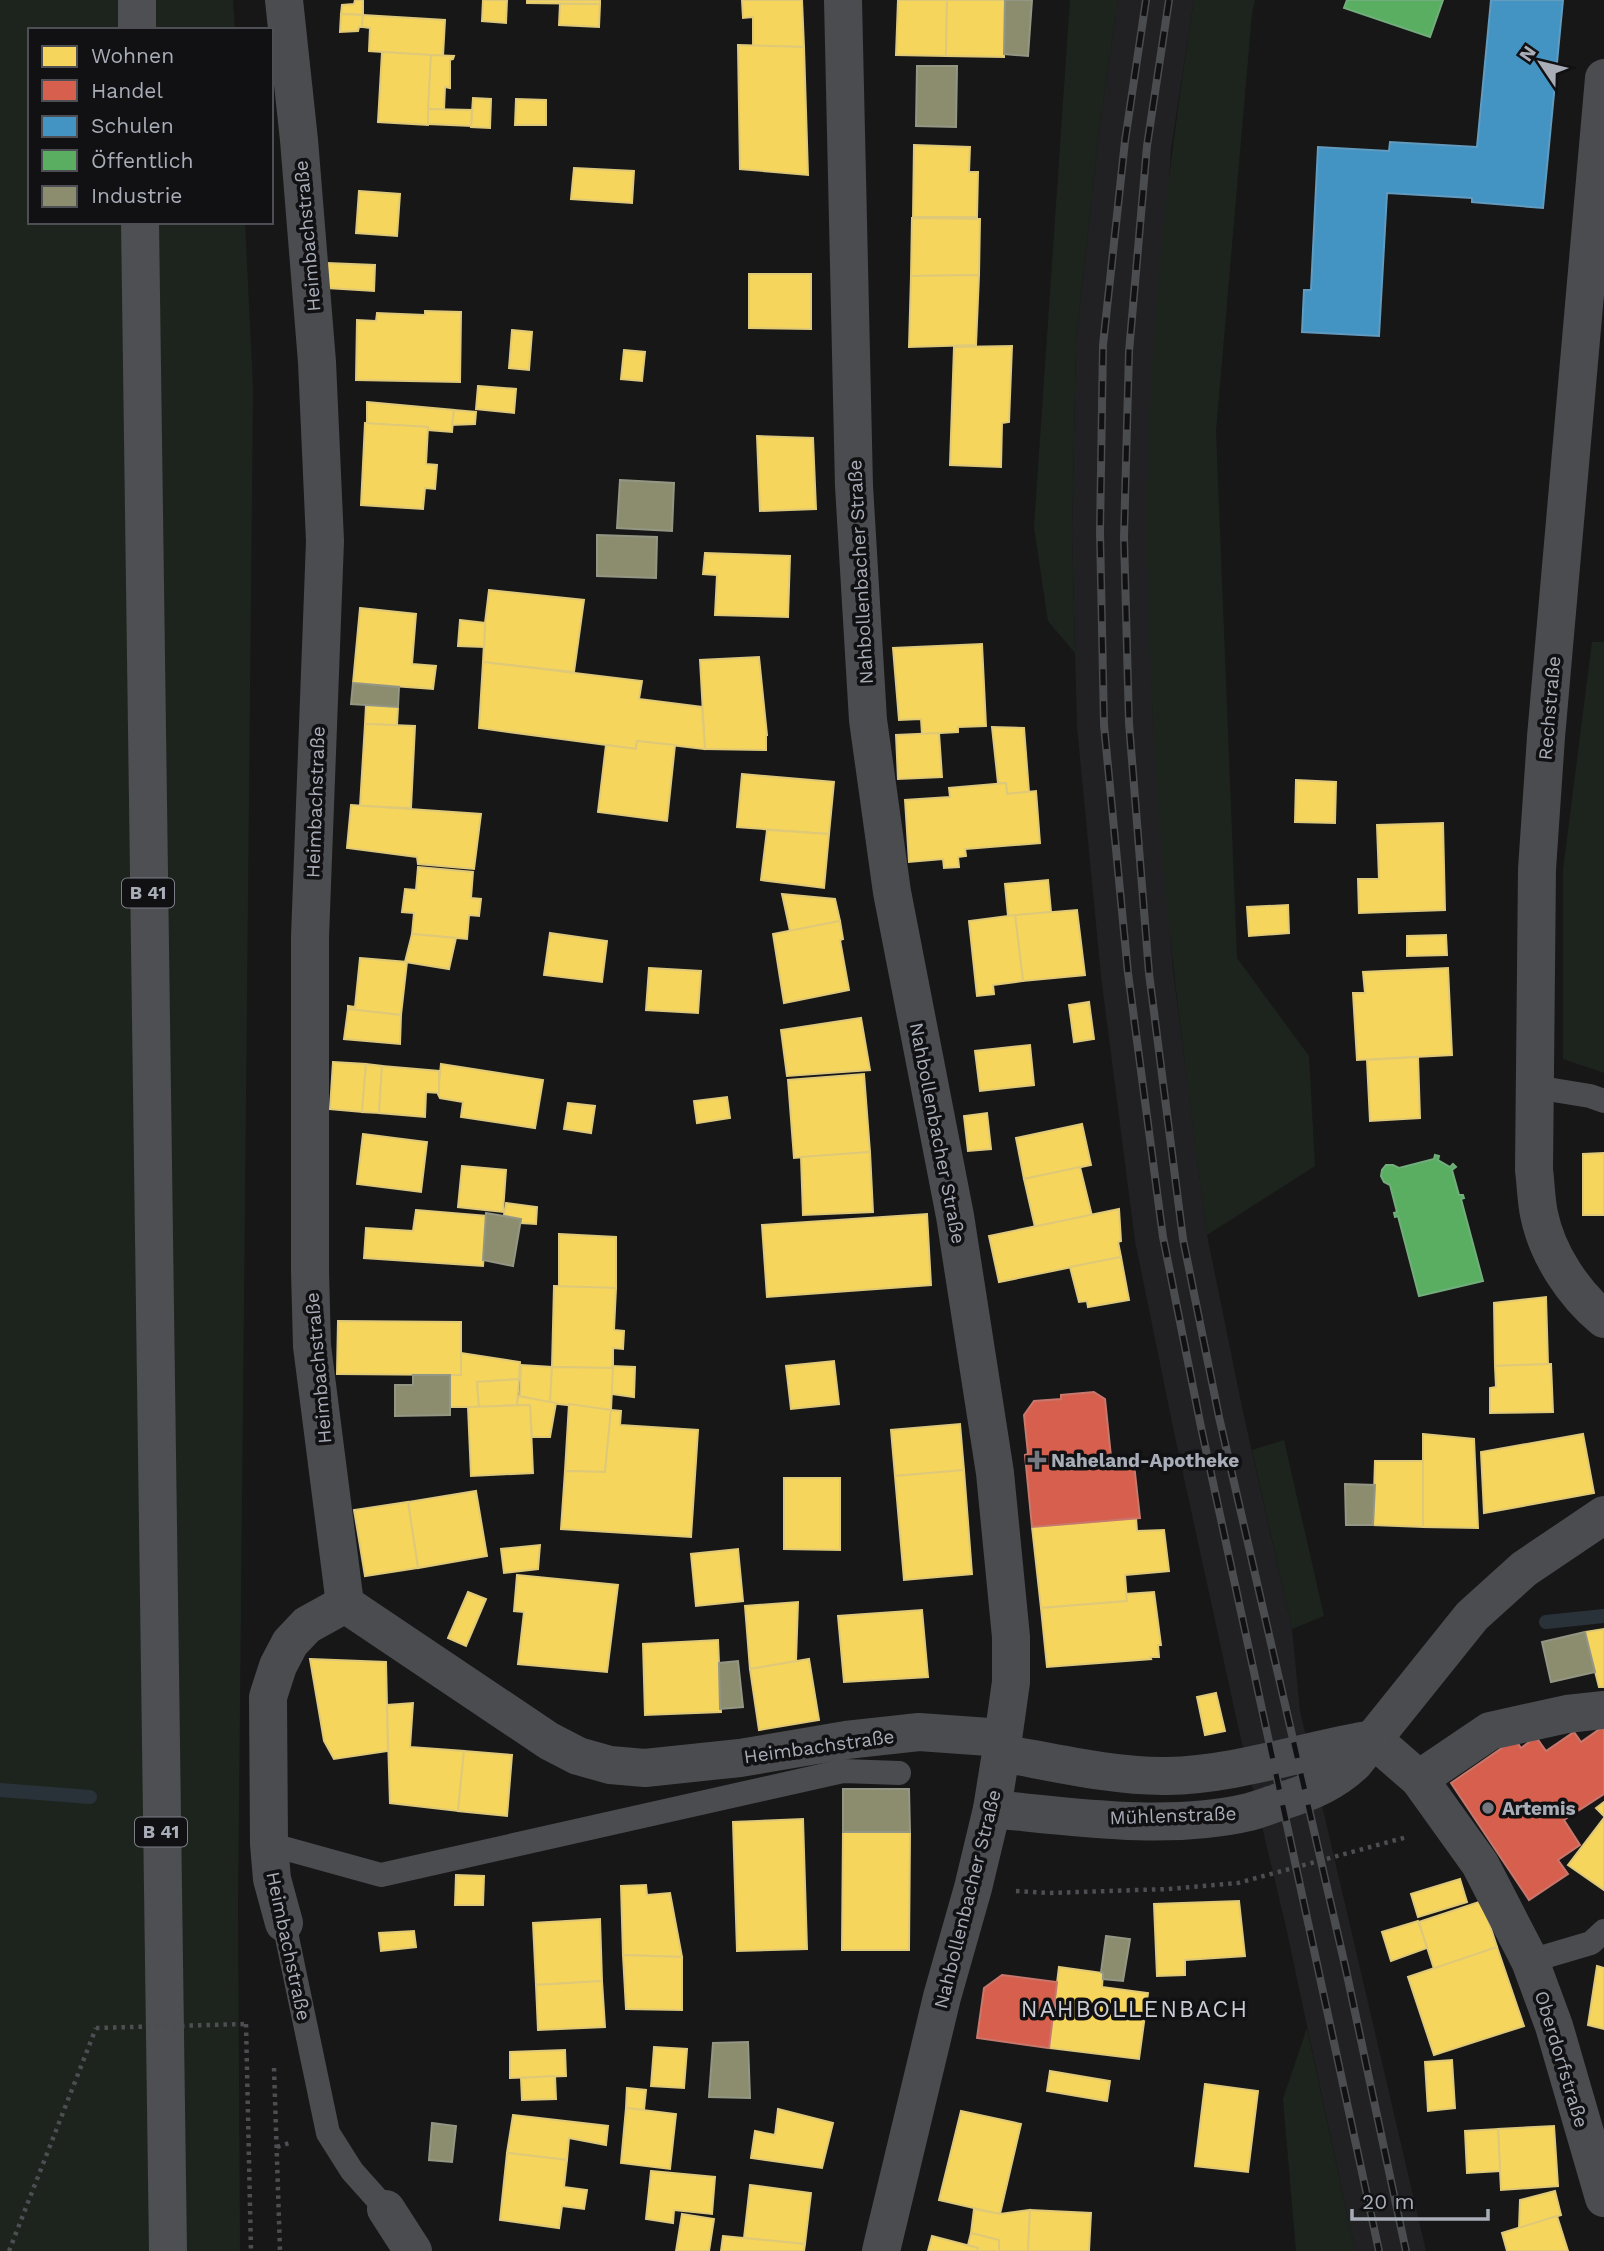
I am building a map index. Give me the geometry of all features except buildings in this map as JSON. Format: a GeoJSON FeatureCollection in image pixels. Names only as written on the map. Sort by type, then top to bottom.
{"type":"FeatureCollection","features":[{"type":"Feature","properties":{"kind":"main road"},"geometry":{"type":"LineString","coordinates":[[137,0],[137,28]]}},
{"type":"Feature","properties":{"kind":"main road","name":"B 41"},"geometry":{"type":"LineString","coordinates":[[139,224],[168,2251]]}},
{"type":"Feature","properties":{"kind":"street","name":"Heimbachstraße"},"geometry":{"type":"LineString","coordinates":[[284,0],[299,140],[326,541],[310,937],[311,1333],[345,1604],[549,1741],[578,1756],[610,1765],[645,1768],[713,1761],[846,1740],[919,1732],[1002,1745]]}},
{"type":"Feature","properties":{"kind":"street","name":"Nahbollenbacher Straße"},"geometry":{"type":"LineString","coordinates":[[843,0],[855,486],[868,720],[892,892],[956,1216],[995,1473],[1012,1637],[1011,1682],[992,1809],[974,1888],[942,1997],[881,2251]]}},
{"type":"Feature","properties":{"kind":"street","name":"Rechstraße"},"geometry":{"type":"LineString","coordinates":[[1604,78],[1588,466],[1546,737],[1537,869],[1534,1170],[1539,1214],[1548,1245],[1583,1297],[1604,1319]]}},
{"type":"Feature","properties":{"kind":"street","name":"Mühlenstraße"},"geometry":{"type":"LineString","coordinates":[[992,1809],[1090,1818],[1166,1820],[1248,1812],[1298,1796],[1339,1778],[1472,1616],[1524,1569],[1604,1515]]}},
{"type":"Feature","properties":{"kind":"street","name":"Heimbachstraße"},"geometry":{"type":"LineString","coordinates":[[284,1923],[272,1880],[268,1697],[278,1666],[290,1643],[307,1625],[345,1604]]}},
{"type":"Feature","properties":{"kind":"street"},"geometry":{"type":"LineString","coordinates":[[1419,1779],[1490,1731],[1567,1714],[1604,1710]]}},
{"type":"Feature","properties":{"kind":"street","name":"Mühlenstraße"},"geometry":{"type":"LineString","coordinates":[[1002,1745],[1094,1769],[1164,1776],[1208,1773],[1373,1739]]}},
{"type":"Feature","properties":{"kind":"street","name":"Oberdorfstraße"},"geometry":{"type":"LineString","coordinates":[[1373,1739],[1419,1779],[1480,1864],[1530,1961],[1554,2026],[1604,2198]]}},
{"type":"Feature","properties":{"kind":"street","name":"Heimbachstraße"},"geometry":{"type":"LineString","coordinates":[[386,2209],[413,2251]]}},
{"type":"Feature","properties":{"kind":"lane"},"geometry":{"type":"LineString","coordinates":[[1535,1087],[1590,1096],[1604,1101]]}},
{"type":"Feature","properties":{"kind":"lane"},"geometry":{"type":"LineString","coordinates":[[270,1844],[381,1875],[843,1771],[899,1773]]}},
{"type":"Feature","properties":{"kind":"lane","name":"Heimbachstraße"},"geometry":{"type":"LineString","coordinates":[[284,1923],[328,2133],[352,2171],[386,2209]]}},
{"type":"Feature","properties":{"kind":"lane"},"geometry":{"type":"LineString","coordinates":[[1530,1961],[1600,1940]]}},
{"type":"Feature","properties":{"kind":"path"},"geometry":{"type":"LineString","coordinates":[[974,1888],[1049,1893],[1168,1889],[1238,1883],[1451,1824]]}},
{"type":"Feature","properties":{"kind":"path"},"geometry":{"type":"LineString","coordinates":[[9,2251],[96,2028],[246,2024],[251,2251]]}},
{"type":"Feature","properties":{"kind":"shaded area"},"geometry":{"type":"Polygon","coordinates":[[[0,0],[233,0],[235,28],[28,28],[28,224],[245,224],[253,388],[238,1907],[240,2251],[0,2251],[0,0]]]}},
{"type":"Feature","properties":{"kind":"shaded area"},"geometry":{"type":"Polygon","coordinates":[[[1070,0],[1118,0],[1098,138],[1076,343],[1072,532],[1075,653],[1048,621],[1034,527],[1070,0]]]}},
{"type":"Feature","properties":{"kind":"shaded area"},"geometry":{"type":"Polygon","coordinates":[[[1118,0],[1194,0],[1171,149],[1148,537],[1153,722],[1173,970],[1207,1235],[1243,1412],[1292,1629],[1300,1711],[1426,2251],[1355,2251],[1286,1927],[1238,1726],[1135,1241],[1101,976],[1077,727],[1072,532],[1076,343],[1098,138],[1118,0]]]}},
{"type":"Feature","properties":{"kind":"shaded area"},"geometry":{"type":"Polygon","coordinates":[[[1194,0],[1255,0],[1216,431],[1237,958],[1309,1056],[1315,1166],[1207,1235],[1162,850],[1148,583],[1150,399],[1156,308],[1164,220],[1194,0]]]}},
{"type":"Feature","properties":{"kind":"shaded area"},"geometry":{"type":"Polygon","coordinates":[[[1592,642],[1604,642],[1604,1073],[1563,1059],[1563,870],[1592,642]]]}},
{"type":"Feature","properties":{"kind":"shaded area"},"geometry":{"type":"Polygon","coordinates":[[[1284,1440],[1324,1616],[1292,1629],[1252,1450],[1284,1440]]]}},
{"type":"Feature","properties":{"kind":"shaded area"},"geometry":{"type":"Polygon","coordinates":[[[1307,2028],[1355,2251],[1296,2251],[1283,2099],[1307,2028]]]}},
{"type":"Feature","properties":{"kind":"waterway"},"geometry":{"type":"LineString","coordinates":[[1546,1622],[1604,1616]]}},
{"type":"Feature","properties":{"kind":"waterway"},"geometry":{"type":"LineString","coordinates":[[0,1790],[90,1797]]}},
{"type":"Feature","properties":{"kind":"railway"},"geometry":{"type":"LineString","coordinates":[[1146,0],[1125,141],[1103,345],[1100,532],[1104,725],[1128,973],[1163,1237],[1201,1427],[1379,2251]]}},
{"type":"Feature","properties":{"kind":"railway"},"geometry":{"type":"LineString","coordinates":[[1169,0],[1147,146],[1129,352],[1124,537],[1129,723],[1149,973],[1183,1239],[1219,1417],[1346,1970],[1406,2251]]}},
{"type":"Feature","properties":{"kind":"place","name":"Naheland-Apotheke"},"geometry":{"type":"Point","coordinates":[1037,1460]}},
{"type":"Feature","properties":{"kind":"place","name":"Artemis"},"geometry":{"type":"Point","coordinates":[1488,1808]}},
{"type":"Feature","properties":{"kind":"district","name":"NAHBOLLENBACH"},"geometry":{"type":"Point","coordinates":[1135,2009]}}]}
